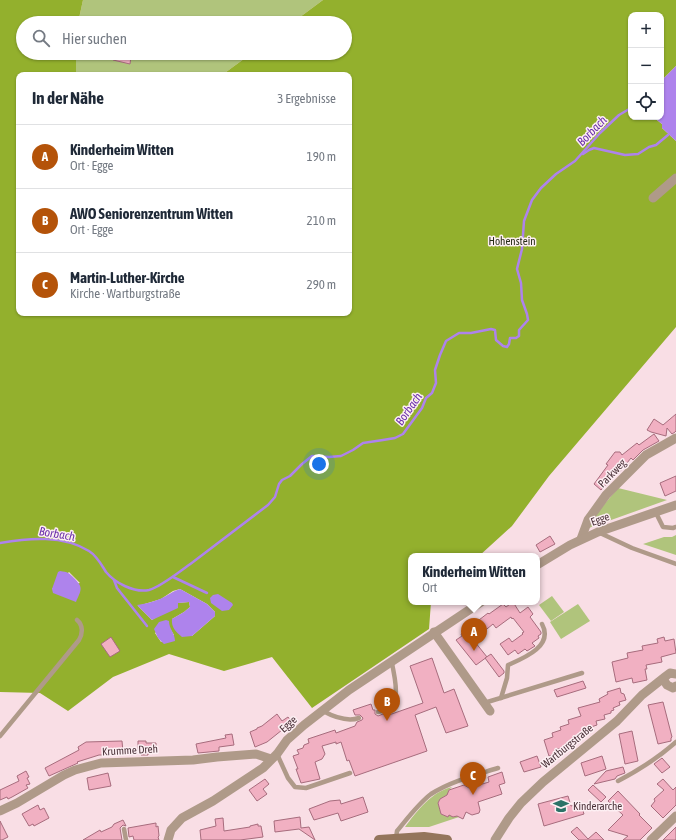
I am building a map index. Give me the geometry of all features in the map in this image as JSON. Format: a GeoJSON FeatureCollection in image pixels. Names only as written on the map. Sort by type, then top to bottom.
{"type":"FeatureCollection","features":[{"type":"Feature","properties":{"kind":"main road"},"geometry":{"type":"LineString","coordinates":[[379,840],[424,837],[447,840]]}},
{"type":"Feature","properties":{"kind":"street"},"geometry":{"type":"LineString","coordinates":[[653,198],[676,178]]}},
{"type":"Feature","properties":{"kind":"street","name":"Parkweg"},"geometry":{"type":"LineString","coordinates":[[581,539],[588,520],[606,495],[646,456],[676,438]]}},
{"type":"Feature","properties":{"kind":"street","name":"Egge"},"geometry":{"type":"LineString","coordinates":[[540,563],[581,539],[676,505]]}},
{"type":"Feature","properties":{"kind":"street","name":"Egge"},"geometry":{"type":"LineString","coordinates":[[168,840],[172,830],[182,818],[253,775],[274,756],[293,735],[349,690],[392,663],[434,632],[476,605]]}},
{"type":"Feature","properties":{"kind":"street"},"geometry":{"type":"LineString","coordinates":[[434,632],[490,711]]}},
{"type":"Feature","properties":{"kind":"street","name":"Wartburgstraße"},"geometry":{"type":"LineString","coordinates":[[496,840],[508,818],[537,787],[617,721],[642,695],[670,673],[676,674]]}},
{"type":"Feature","properties":{"kind":"street"},"geometry":{"type":"LineString","coordinates":[[663,679],[667,685],[673,688],[676,686]]}},
{"type":"Feature","properties":{"kind":"street","name":"Krumme Dreh"},"geometry":{"type":"LineString","coordinates":[[0,811],[17,803],[64,775],[101,763],[193,760],[256,754],[274,756]]}},
{"type":"Feature","properties":{"kind":"street"},"geometry":{"type":"LineString","coordinates":[[651,840],[676,816]]}},
{"type":"Feature","properties":{"kind":"lane"},"geometry":{"type":"LineString","coordinates":[[656,513],[663,527],[676,527]]}},
{"type":"Feature","properties":{"kind":"lane"},"geometry":{"type":"LineString","coordinates":[[598,532],[632,548],[676,564]]}},
{"type":"Feature","properties":{"kind":"lane"},"geometry":{"type":"LineString","coordinates":[[0,736],[82,635],[80,623],[77,620]]}},
{"type":"Feature","properties":{"kind":"lane"},"geometry":{"type":"LineString","coordinates":[[501,698],[507,678],[508,666],[535,651],[545,636],[545,629],[542,624]]}},
{"type":"Feature","properties":{"kind":"lane"},"geometry":{"type":"LineString","coordinates":[[378,712],[390,706],[395,698],[396,689],[392,663]]}},
{"type":"Feature","properties":{"kind":"lane"},"geometry":{"type":"LineString","coordinates":[[484,703],[582,673]]}},
{"type":"Feature","properties":{"kind":"lane"},"geometry":{"type":"LineString","coordinates":[[323,711],[343,719],[354,720],[359,718]]}},
{"type":"Feature","properties":{"kind":"lane"},"geometry":{"type":"LineString","coordinates":[[618,781],[647,765],[663,754],[676,742]]}},
{"type":"Feature","properties":{"kind":"lane"},"geometry":{"type":"LineString","coordinates":[[274,756],[295,787],[306,788],[350,773]]}},
{"type":"Feature","properties":{"kind":"lane"},"geometry":{"type":"LineString","coordinates":[[396,838],[397,831],[430,795],[441,788],[461,780],[498,768]]}},
{"type":"Feature","properties":{"kind":"lane"},"geometry":{"type":"LineString","coordinates":[[124,829],[126,840]]}},
{"type":"Feature","properties":{"kind":"green space","name":"Hohenstein"},"geometry":{"type":"Polygon","coordinates":[[[0,0],[83,0],[80,16],[16,16],[16,60],[76,60],[76,72],[16,72],[16,316],[352,316],[352,72],[226,72],[242,60],[352,60],[352,16],[301,16],[323,0],[676,0],[676,66],[664,78],[664,12],[628,12],[628,120],[657,120],[662,124],[662,128],[676,141],[676,327],[549,476],[512,526],[482,553],[408,553],[408,605],[431,605],[429,629],[312,708],[272,657],[224,671],[169,654],[113,677],[68,711],[40,693],[0,692],[0,0]],[[69,572],[52,589],[80,583],[69,572]],[[180,589],[173,591],[161,599],[138,606],[152,620],[177,603],[189,602],[190,607],[172,619],[192,636],[215,616],[215,612],[207,604],[180,589]],[[169,621],[155,633],[161,642],[174,635],[169,627],[169,621]]]}},
{"type":"Feature","properties":{"kind":"green space"},"geometry":{"type":"Polygon","coordinates":[[[83,0],[323,0],[301,16],[80,16],[83,0]]]}},
{"type":"Feature","properties":{"kind":"green space"},"geometry":{"type":"Polygon","coordinates":[[[76,60],[242,60],[226,72],[76,72],[76,60]]]}},
{"type":"Feature","properties":{"kind":"green space"},"geometry":{"type":"Polygon","coordinates":[[[618,488],[667,500],[586,529],[602,507],[618,488]]]}},
{"type":"Feature","properties":{"kind":"green space"},"geometry":{"type":"Polygon","coordinates":[[[676,535],[676,555],[643,544],[664,537],[672,537],[676,535]]]}},
{"type":"Feature","properties":{"kind":"green space"},"geometry":{"type":"Polygon","coordinates":[[[552,596],[564,612],[551,621],[539,605],[552,596]]]}},
{"type":"Feature","properties":{"kind":"green space"},"geometry":{"type":"Polygon","coordinates":[[[578,604],[590,621],[561,639],[550,622],[578,604]]]}},
{"type":"Feature","properties":{"kind":"green space"},"geometry":{"type":"Polygon","coordinates":[[[452,787],[448,791],[449,794],[440,799],[438,803],[441,814],[448,817],[449,815],[459,815],[459,817],[429,827],[405,827],[425,803],[437,793],[452,787]]]}},
{"type":"Feature","properties":{"kind":"shaded area"},"geometry":{"type":"Polygon","coordinates":[[[676,66],[676,141],[662,128],[662,124],[657,120],[664,120],[664,78],[676,66]]]}},
{"type":"Feature","properties":{"kind":"shaded area"},"geometry":{"type":"Polygon","coordinates":[[[58,572],[67,572],[79,584],[81,589],[76,602],[53,593],[52,589],[58,572]]]}},
{"type":"Feature","properties":{"kind":"shaded area"},"geometry":{"type":"Polygon","coordinates":[[[180,589],[207,604],[215,612],[215,616],[192,636],[182,637],[174,629],[172,624],[172,619],[190,607],[189,602],[178,603],[178,608],[152,620],[137,605],[163,598],[180,589]]]}},
{"type":"Feature","properties":{"kind":"shaded area"},"geometry":{"type":"Polygon","coordinates":[[[218,594],[232,603],[233,605],[229,610],[222,611],[211,603],[210,598],[213,595],[218,594]]]}},
{"type":"Feature","properties":{"kind":"shaded area"},"geometry":{"type":"Polygon","coordinates":[[[166,620],[169,621],[175,641],[164,644],[158,638],[154,629],[159,622],[166,620]]]}},
{"type":"Feature","properties":{"kind":"building"},"geometry":{"type":"Polygon","coordinates":[[[113,60],[130,60],[130,64],[113,60]]]}},
{"type":"Feature","properties":{"kind":"building"},"geometry":{"type":"Polygon","coordinates":[[[676,414],[676,431],[672,434],[667,428],[666,436],[647,430],[654,419],[663,425],[676,414]]]}},
{"type":"Feature","properties":{"kind":"building"},"geometry":{"type":"Polygon","coordinates":[[[654,434],[659,441],[643,450],[633,460],[631,458],[618,474],[617,473],[601,490],[594,484],[608,465],[606,464],[615,452],[620,452],[622,455],[637,443],[639,445],[654,434]]]}},
{"type":"Feature","properties":{"kind":"building"},"geometry":{"type":"Polygon","coordinates":[[[676,476],[676,491],[665,496],[660,483],[676,476]]]}},
{"type":"Feature","properties":{"kind":"building"},"geometry":{"type":"Polygon","coordinates":[[[550,536],[555,544],[540,552],[536,545],[550,536]]]}},
{"type":"Feature","properties":{"kind":"building"},"geometry":{"type":"Polygon","coordinates":[[[502,605],[506,607],[509,605],[515,605],[520,613],[528,607],[533,614],[530,617],[541,632],[538,636],[539,638],[532,643],[535,646],[527,651],[525,649],[518,654],[515,650],[508,655],[500,644],[509,638],[512,642],[524,632],[511,617],[496,628],[493,624],[482,633],[484,636],[475,642],[487,657],[476,665],[456,640],[462,636],[461,634],[488,613],[489,614],[502,605]]]}},
{"type":"Feature","properties":{"kind":"building"},"geometry":{"type":"Polygon","coordinates":[[[111,637],[120,651],[110,657],[101,644],[111,637]]]}},
{"type":"Feature","properties":{"kind":"building"},"geometry":{"type":"Polygon","coordinates":[[[664,637],[665,641],[674,639],[676,653],[661,657],[662,662],[646,665],[647,669],[645,669],[647,680],[633,683],[632,678],[616,682],[612,662],[628,658],[627,653],[643,650],[642,646],[658,643],[657,639],[664,637]]]}},
{"type":"Feature","properties":{"kind":"building"},"geometry":{"type":"Polygon","coordinates":[[[491,654],[504,671],[504,673],[499,677],[485,658],[491,654]]]}},
{"type":"Feature","properties":{"kind":"building"},"geometry":{"type":"Polygon","coordinates":[[[432,658],[444,693],[454,689],[468,726],[446,733],[436,707],[415,715],[427,751],[355,776],[349,760],[347,761],[341,742],[336,744],[336,742],[322,746],[325,754],[322,759],[315,762],[320,779],[301,783],[293,756],[299,754],[297,750],[303,748],[304,745],[309,743],[308,739],[335,730],[336,733],[355,726],[357,722],[363,718],[360,715],[355,715],[353,710],[371,704],[373,710],[375,710],[375,714],[378,716],[383,714],[386,716],[423,703],[410,666],[432,658]]]}},
{"type":"Feature","properties":{"kind":"building"},"geometry":{"type":"Polygon","coordinates":[[[583,681],[586,688],[557,697],[554,690],[583,681]]]}},
{"type":"Feature","properties":{"kind":"building"},"geometry":{"type":"Polygon","coordinates":[[[620,688],[621,693],[624,694],[626,700],[619,702],[620,705],[613,708],[614,710],[611,711],[611,713],[604,715],[605,719],[596,721],[597,725],[582,730],[583,734],[573,737],[574,741],[565,744],[566,747],[557,749],[558,753],[549,756],[544,740],[553,737],[552,733],[561,730],[560,727],[569,724],[568,720],[581,716],[578,708],[600,702],[599,699],[608,694],[607,692],[620,688]]]}},
{"type":"Feature","properties":{"kind":"building"},"geometry":{"type":"Polygon","coordinates":[[[663,702],[672,737],[671,741],[658,744],[648,705],[663,702]]]}},
{"type":"Feature","properties":{"kind":"building"},"geometry":{"type":"Polygon","coordinates":[[[277,714],[282,721],[288,717],[292,722],[267,742],[255,747],[250,732],[262,726],[277,714]]]}},
{"type":"Feature","properties":{"kind":"building"},"geometry":{"type":"Polygon","coordinates":[[[632,731],[638,761],[625,764],[619,734],[632,731]]]}},
{"type":"Feature","properties":{"kind":"building"},"geometry":{"type":"Polygon","coordinates":[[[232,734],[234,745],[219,747],[219,751],[198,753],[196,744],[226,738],[225,735],[232,734]]]}},
{"type":"Feature","properties":{"kind":"building"},"geometry":{"type":"Polygon","coordinates":[[[122,741],[123,752],[105,753],[105,755],[99,755],[77,762],[78,763],[49,776],[45,768],[79,750],[78,747],[86,742],[122,741]]]}},
{"type":"Feature","properties":{"kind":"building"},"geometry":{"type":"Polygon","coordinates":[[[138,741],[156,743],[156,752],[148,752],[148,755],[141,755],[141,751],[138,751],[138,741]]]}},
{"type":"Feature","properties":{"kind":"building"},"geometry":{"type":"Polygon","coordinates":[[[537,756],[541,767],[524,772],[520,762],[537,756]]]}},
{"type":"Feature","properties":{"kind":"building"},"geometry":{"type":"Polygon","coordinates":[[[602,756],[606,769],[585,776],[581,763],[602,756]]]}},
{"type":"Feature","properties":{"kind":"building"},"geometry":{"type":"Polygon","coordinates":[[[662,758],[670,767],[662,773],[654,764],[662,758]]]}},
{"type":"Feature","properties":{"kind":"building"},"geometry":{"type":"Polygon","coordinates":[[[623,767],[625,773],[617,776],[615,779],[594,784],[606,771],[623,767]]]}},
{"type":"Feature","properties":{"kind":"building"},"geometry":{"type":"Polygon","coordinates":[[[26,771],[30,784],[26,785],[28,788],[8,799],[7,797],[0,800],[0,790],[19,781],[17,776],[26,771]]]}},
{"type":"Feature","properties":{"kind":"building"},"geometry":{"type":"Polygon","coordinates":[[[502,772],[505,783],[499,785],[502,794],[478,802],[480,810],[479,813],[472,815],[466,812],[463,819],[457,816],[453,817],[449,815],[448,817],[441,814],[438,803],[440,799],[447,795],[449,790],[464,785],[469,788],[489,782],[488,777],[502,772]]]}},
{"type":"Feature","properties":{"kind":"building"},"geometry":{"type":"Polygon","coordinates":[[[108,773],[111,786],[89,790],[87,778],[108,773]]]}},
{"type":"Feature","properties":{"kind":"building"},"geometry":{"type":"Polygon","coordinates":[[[265,779],[269,784],[263,789],[267,794],[257,801],[249,790],[265,779]]]}},
{"type":"Feature","properties":{"kind":"building"},"geometry":{"type":"Polygon","coordinates":[[[663,779],[673,790],[676,787],[676,805],[663,818],[651,806],[655,801],[654,799],[664,790],[657,784],[663,779]]]}},
{"type":"Feature","properties":{"kind":"building"},"geometry":{"type":"Polygon","coordinates":[[[593,785],[606,797],[601,802],[588,790],[593,785]]]}},
{"type":"Feature","properties":{"kind":"building"},"geometry":{"type":"Polygon","coordinates":[[[618,791],[652,828],[640,840],[623,840],[628,836],[608,830],[623,815],[608,801],[618,791]]]}},
{"type":"Feature","properties":{"kind":"building"},"geometry":{"type":"Polygon","coordinates":[[[568,796],[571,806],[579,804],[584,814],[544,826],[538,804],[568,796]]]}},
{"type":"Feature","properties":{"kind":"building"},"geometry":{"type":"Polygon","coordinates":[[[363,797],[368,812],[341,821],[338,813],[314,820],[309,809],[330,801],[340,800],[341,804],[363,797]]]}},
{"type":"Feature","properties":{"kind":"building"},"geometry":{"type":"Polygon","coordinates":[[[38,805],[40,810],[44,808],[49,818],[34,826],[33,824],[29,826],[22,814],[38,805]]]}},
{"type":"Feature","properties":{"kind":"building"},"geometry":{"type":"Polygon","coordinates":[[[300,817],[301,828],[309,827],[315,840],[299,829],[275,832],[274,821],[300,817]]]}},
{"type":"Feature","properties":{"kind":"building"},"geometry":{"type":"Polygon","coordinates":[[[223,818],[224,831],[250,827],[258,824],[258,826],[261,826],[263,837],[240,840],[201,840],[200,830],[216,826],[215,819],[223,818]]]}},
{"type":"Feature","properties":{"kind":"building"},"geometry":{"type":"Polygon","coordinates":[[[123,820],[126,826],[123,825],[120,828],[122,840],[83,840],[100,830],[101,832],[112,827],[114,824],[123,820]]]}},
{"type":"Feature","properties":{"kind":"building"},"geometry":{"type":"Polygon","coordinates":[[[0,821],[8,837],[2,840],[0,840],[0,821]]]}},
{"type":"Feature","properties":{"kind":"building"},"geometry":{"type":"Polygon","coordinates":[[[156,823],[156,827],[158,826],[159,840],[134,840],[133,836],[129,837],[128,828],[156,823]]]}},
{"type":"Feature","properties":{"kind":"building"},"geometry":{"type":"Polygon","coordinates":[[[577,827],[588,839],[596,832],[604,840],[579,840],[571,832],[577,827]]]}},
{"type":"Feature","properties":{"kind":"building"},"geometry":{"type":"Polygon","coordinates":[[[676,827],[676,840],[663,840],[676,827]]]}},
{"type":"Feature","properties":{"kind":"waterway","name":"Borbach"},"geometry":{"type":"LineString","coordinates":[[0,543],[34,539],[68,542],[92,553],[114,580],[131,589],[143,591],[149,590],[172,578],[268,505],[275,497],[279,484],[282,480],[290,476],[312,456],[341,456],[363,443],[395,438],[403,434],[422,408],[426,398],[432,393],[436,383],[435,370],[446,341],[459,333],[471,333],[491,329],[495,330],[496,340],[503,346],[507,347],[510,338],[516,338],[519,336],[519,330],[528,320],[522,300],[521,283],[517,269],[522,249],[524,221],[532,200],[541,188],[556,174],[575,161],[600,133],[619,115],[628,110]]}},
{"type":"Feature","properties":{"kind":"waterway"},"geometry":{"type":"LineString","coordinates":[[583,154],[594,148],[625,155],[638,154],[649,147],[656,145],[668,135]]}},
{"type":"Feature","properties":{"kind":"waterway"},"geometry":{"type":"LineString","coordinates":[[173,577],[207,593]]}},
{"type":"Feature","properties":{"kind":"waterway"},"geometry":{"type":"LineString","coordinates":[[114,580],[117,588],[147,626]]}},
{"type":"Feature","properties":{"kind":"place","name":"Kinderheim Witten"},"geometry":{"type":"Point","coordinates":[474,651]}},
{"type":"Feature","properties":{"kind":"place","name":"AWO Seniorenzentrum Witten"},"geometry":{"type":"Point","coordinates":[387,721]}},
{"type":"Feature","properties":{"kind":"place","name":"Martin-Luther-Kirche"},"geometry":{"type":"Point","coordinates":[473,795]}},
{"type":"Feature","properties":{"kind":"place","name":"Kinderarche"},"geometry":{"type":"Point","coordinates":[561,806]}}]}
